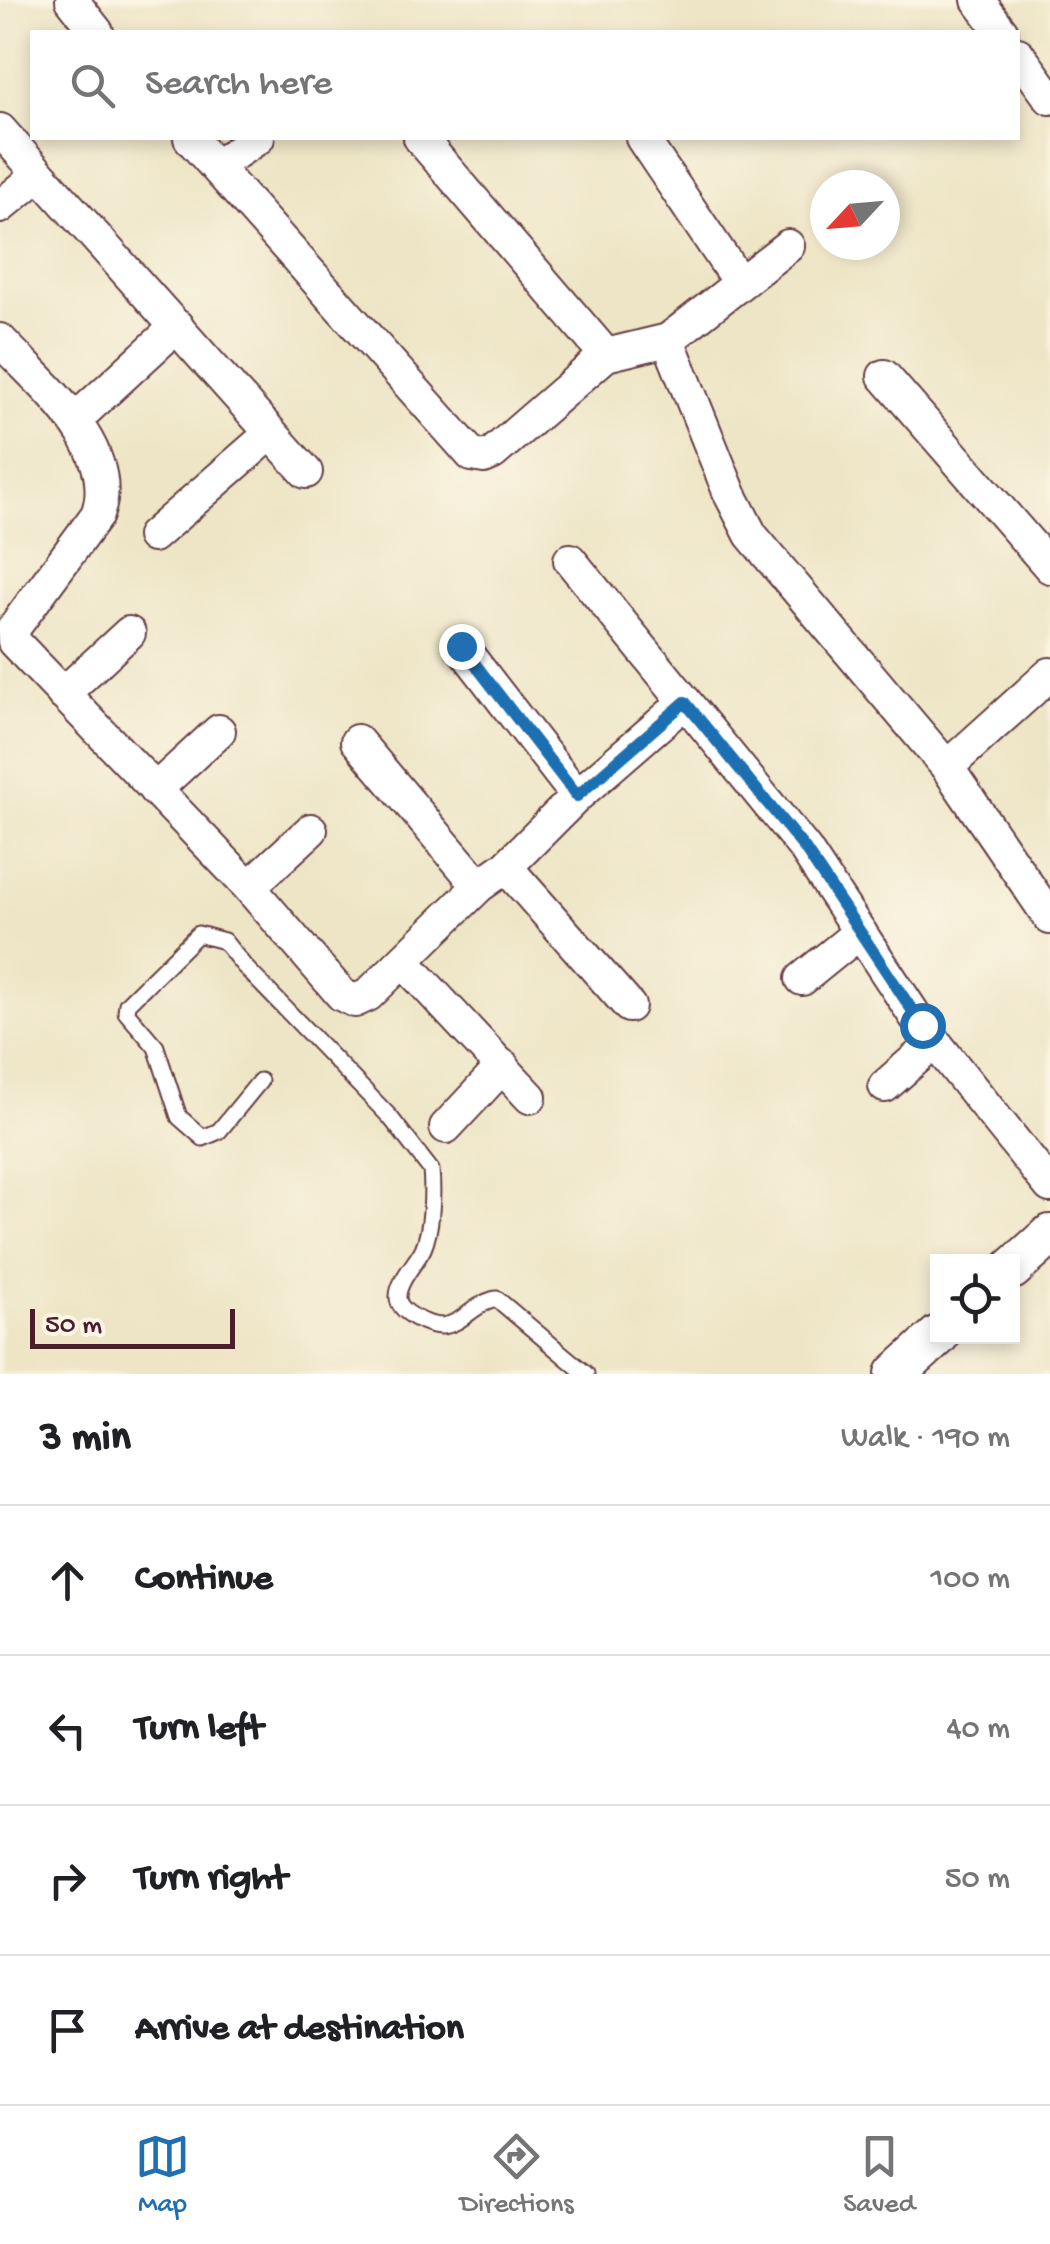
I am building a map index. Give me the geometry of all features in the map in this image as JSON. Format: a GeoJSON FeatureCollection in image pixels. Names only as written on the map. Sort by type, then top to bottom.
{"type":"FeatureCollection","features":[{"type":"Feature","properties":{"kind":"street"},"geometry":{"type":"LineString","coordinates":[[72,0],[96,30]]}},
{"type":"Feature","properties":{"kind":"street"},"geometry":{"type":"LineString","coordinates":[[978,0],[1000,30]]}},
{"type":"Feature","properties":{"kind":"street"},"geometry":{"type":"LineString","coordinates":[[1020,57],[1050,98]]}},
{"type":"Feature","properties":{"kind":"street"},"geometry":{"type":"LineString","coordinates":[[0,130],[306,472]]}},
{"type":"Feature","properties":{"kind":"street"},"geometry":{"type":"LineString","coordinates":[[192,140],[472,455],[493,453],[606,355],[668,340],[788,246]]}},
{"type":"Feature","properties":{"kind":"street"},"geometry":{"type":"LineString","coordinates":[[216,166],[255,140]]}},
{"type":"Feature","properties":{"kind":"street"},"geometry":{"type":"LineString","coordinates":[[422,140],[606,355]]}},
{"type":"Feature","properties":{"kind":"street"},"geometry":{"type":"LineString","coordinates":[[643,140],[740,282]]}},
{"type":"Feature","properties":{"kind":"street"},"geometry":{"type":"LineString","coordinates":[[0,207],[38,175]]}},
{"type":"Feature","properties":{"kind":"street"},"geometry":{"type":"LineString","coordinates":[[75,420],[177,326]]}},
{"type":"Feature","properties":{"kind":"street"},"geometry":{"type":"LineString","coordinates":[[0,340],[75,420],[88,440],[102,502],[97,516],[13,629],[14,642],[249,888],[342,995],[355,1001],[368,995],[577,796],[685,702]]}},
{"type":"Feature","properties":{"kind":"street"},"geometry":{"type":"LineString","coordinates":[[668,340],[730,494],[751,535],[947,767],[1050,918]]}},
{"type":"Feature","properties":{"kind":"street"},"geometry":{"type":"LineString","coordinates":[[884,376],[1050,567]]}},
{"type":"Feature","properties":{"kind":"street"},"geometry":{"type":"LineString","coordinates":[[153,536],[272,433]]}},
{"type":"Feature","properties":{"kind":"street"},"geometry":{"type":"LineString","coordinates":[[570,560],[805,849],[935,1042],[1050,1186]]}},
{"type":"Feature","properties":{"kind":"street"},"geometry":{"type":"LineString","coordinates":[[63,694],[129,632]]}},
{"type":"Feature","properties":{"kind":"street"},"geometry":{"type":"LineString","coordinates":[[461,646],[577,796]]}},
{"type":"Feature","properties":{"kind":"street"},"geometry":{"type":"LineString","coordinates":[[947,767],[1050,674]]}},
{"type":"Feature","properties":{"kind":"street"},"geometry":{"type":"LineString","coordinates":[[155,790],[219,730]]}},
{"type":"Feature","properties":{"kind":"street"},"geometry":{"type":"LineString","coordinates":[[357,741],[629,1006]]}},
{"type":"Feature","properties":{"kind":"street"},"geometry":{"type":"LineString","coordinates":[[249,888],[310,830]]}},
{"type":"Feature","properties":{"kind":"street"},"geometry":{"type":"LineString","coordinates":[[802,979],[860,932]]}},
{"type":"Feature","properties":{"kind":"street"},"geometry":{"type":"LineString","coordinates":[[404,962],[530,1097]]}},
{"type":"Feature","properties":{"kind":"street"},"geometry":{"type":"LineString","coordinates":[[885,1086],[935,1042]]}},
{"type":"Feature","properties":{"kind":"street"},"geometry":{"type":"LineString","coordinates":[[446,1126],[502,1066]]}},
{"type":"Feature","properties":{"kind":"street"},"geometry":{"type":"LineString","coordinates":[[1020,1261],[1050,1235]]}},
{"type":"Feature","properties":{"kind":"street"},"geometry":{"type":"LineString","coordinates":[[896,1374],[930,1343]]}},
{"type":"Feature","properties":{"kind":"lane"},"geometry":{"type":"LineString","coordinates":[[260,1081],[219,1132],[203,1138],[179,1117],[156,1046],[126,1012],[127,1004],[198,934],[224,941],[390,1117],[431,1170],[425,1245],[400,1289],[398,1299],[402,1308],[429,1324],[442,1326],[454,1323],[483,1301],[498,1299],[586,1374]]}},
{"type":"Feature","properties":{"kind":"route"},"geometry":{"type":"LineString","coordinates":[[461,646],[577,796],[685,702],[805,849],[922,1025]]}}]}
